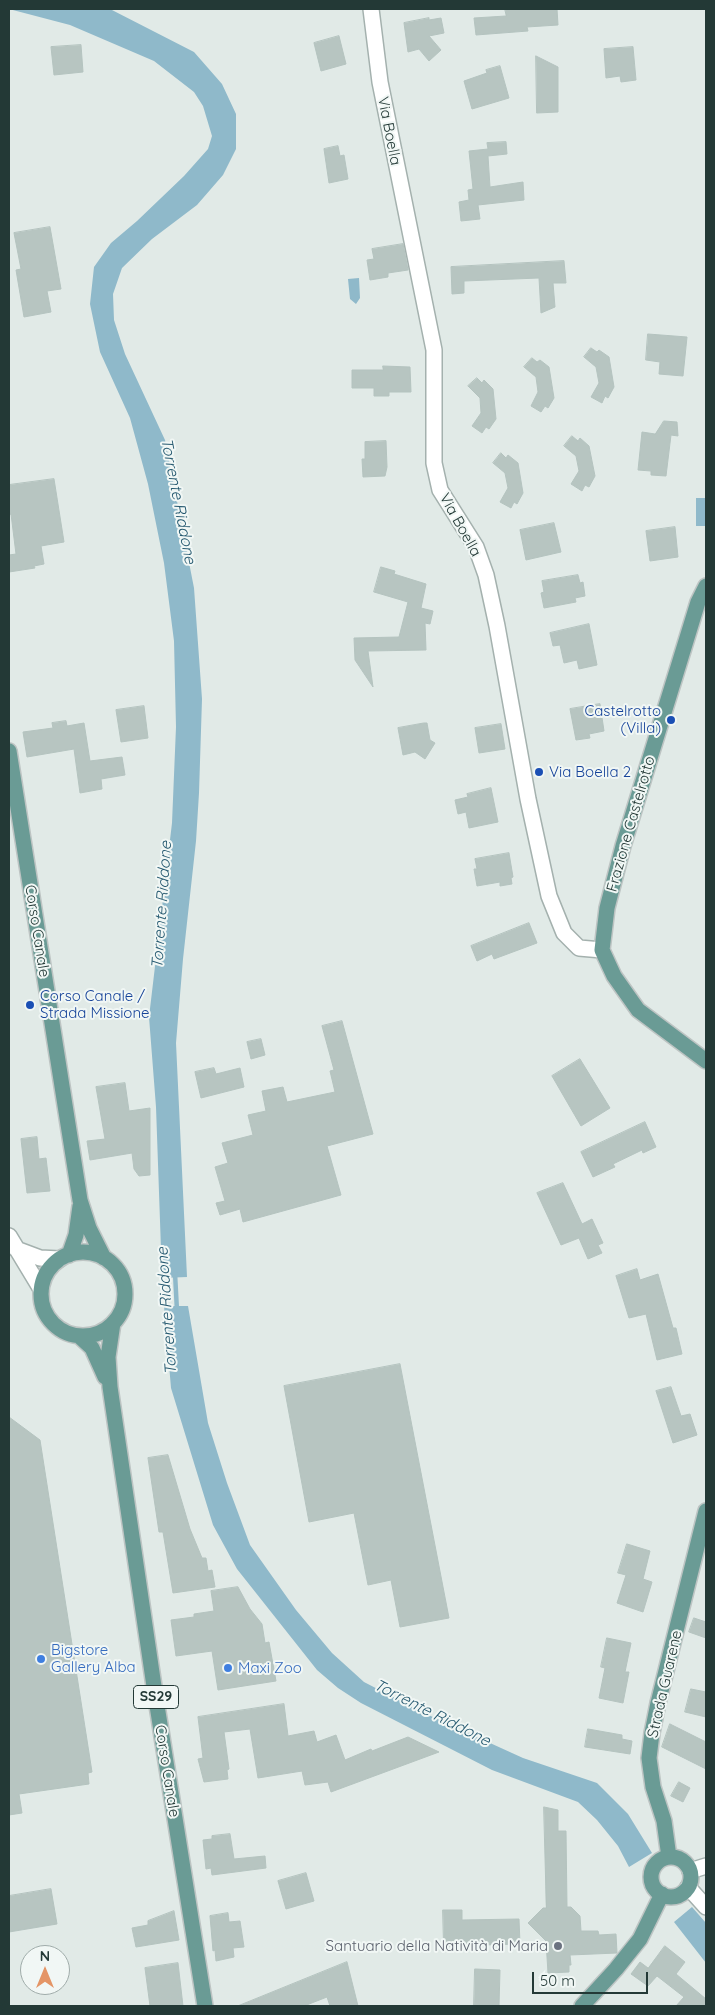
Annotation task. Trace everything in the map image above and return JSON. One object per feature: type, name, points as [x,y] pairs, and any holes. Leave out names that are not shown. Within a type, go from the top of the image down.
[{"type":"main road","name":"Frazione Castelrotto","points":[[602,950],[607,908],[623,846],[698,602],[706,586]]},
{"type":"main road","name":"Corso Canale","points":[[9,751],[80,1200],[89,1228],[104,1258],[116,1268],[122,1279],[125,1291],[124,1303],[113,1323],[108,1357],[110,1387],[155,1694],[205,2006]]},
{"type":"main road","points":[[602,950],[614,976],[638,1010],[706,1061]]},
{"type":"main road","name":"Corso Canale","points":[[80,1200],[76,1235],[64,1257],[51,1267],[44,1278],[41,1290],[43,1309],[52,1322],[64,1332],[79,1336],[92,1348],[110,1387]]},
{"type":"main road","points":[[64,1257],[81,1252],[104,1258]]},
{"type":"main road","points":[[79,1336],[97,1333],[113,1323]]},
{"type":"main road","name":"Strada Guarene","points":[[669,1857],[664,1821],[653,1787],[649,1758],[658,1703],[706,1511]]},
{"type":"main road","points":[[669,1857],[682,1860],[690,1871],[690,1882],[684,1892],[674,1896],[662,1894],[653,1886],[652,1873],[658,1862],[669,1857]]},
{"type":"main road","points":[[582,2006],[640,1939],[662,1894]]},
{"type":"street","name":"Via Boella","points":[[371,9],[380,82],[434,350],[434,463],[440,490],[476,547],[486,575],[528,799],[549,896],[564,934],[579,948],[602,950]]},
{"type":"street","points":[[12,1242],[40,1258],[64,1257]]},
{"type":"street","points":[[12,1242],[41,1290]]},
{"type":"street","points":[[690,1871],[706,1866]]},
{"type":"street","points":[[688,1887],[706,1907]]},
{"type":"water","points":[[9,9],[110,9],[194,52],[222,84],[236,114],[236,149],[223,175],[197,205],[152,239],[122,268],[113,294],[114,320],[125,354],[165,440],[194,588],[202,699],[199,793],[176,1043],[187,1277],[162,1278],[156,1107],[149,1017],[172,823],[176,727],[174,641],[164,563],[148,484],[130,418],[100,352],[90,304],[94,267],[111,243],[184,176],[208,149],[212,136],[203,106],[194,92],[154,61],[70,25]]},
{"type":"water","points":[[359,278],[360,298],[356,304],[350,299],[348,279]]},
{"type":"water","points":[[696,498],[706,498],[706,526],[696,526]]},
{"type":"water","points":[[164,1306],[188,1306],[208,1423],[227,1483],[250,1545],[296,1610],[332,1653],[364,1682],[424,1713],[523,1758],[597,1783],[628,1814],[652,1853],[629,1867],[618,1846],[597,1820],[578,1802],[492,1770],[361,1703],[338,1688],[317,1670],[237,1569],[213,1525],[171,1388]]},
{"type":"water","points":[[692,1907],[706,1923],[706,1963],[674,1922]]},
{"type":"building","points":[[505,9],[557,9],[558,25],[527,27],[528,31],[476,35],[474,18],[506,16]]},
{"type":"building","points":[[429,18],[429,20],[441,18],[444,33],[429,36],[441,50],[429,61],[419,49],[408,52],[404,23]]},
{"type":"building","points":[[339,36],[346,64],[321,71],[314,43]]},
{"type":"building","points":[[81,45],[83,72],[54,75],[51,47]]},
{"type":"building","points":[[633,47],[636,80],[621,82],[620,76],[606,78],[604,49]]},
{"type":"building","points":[[536,56],[558,67],[558,112],[537,113]]},
{"type":"building","points":[[500,66],[509,98],[472,109],[464,81],[487,73],[486,70]]},
{"type":"building","points":[[506,142],[507,154],[488,156],[490,187],[523,182],[524,200],[478,205],[480,219],[461,221],[459,202],[469,200],[468,190],[473,189],[469,151],[488,149],[487,143]]},
{"type":"building","points":[[338,146],[340,156],[344,155],[348,179],[329,183],[324,149]]},
{"type":"building","points":[[50,227],[61,289],[47,291],[51,312],[24,317],[16,270],[21,269],[14,233]]},
{"type":"building","points":[[403,244],[408,270],[388,273],[388,277],[370,280],[367,260],[374,259],[372,249]]},
{"type":"building","points":[[564,261],[566,283],[553,283],[555,307],[541,313],[539,278],[464,281],[464,293],[452,294],[451,267]]},
{"type":"building","points":[[648,334],[687,337],[683,376],[659,374],[660,362],[646,360]]},
{"type":"building","points":[[591,348],[597,352],[599,350],[609,357],[614,387],[608,398],[605,396],[602,403],[591,397],[599,383],[596,367],[584,357]]},
{"type":"building","points":[[532,358],[537,362],[540,360],[549,367],[554,398],[548,408],[545,406],[541,412],[531,406],[538,392],[536,377],[524,367]]},
{"type":"building","points":[[383,366],[410,367],[411,392],[389,392],[389,396],[374,396],[374,388],[352,388],[352,370],[383,370]]},
{"type":"building","points":[[477,378],[482,383],[484,380],[493,389],[496,419],[489,429],[486,427],[482,433],[472,426],[481,413],[480,398],[468,386]]},
{"type":"building","points":[[664,421],[677,422],[678,436],[671,435],[666,476],[651,475],[651,471],[638,470],[642,432],[655,434]]},
{"type":"building","points":[[572,436],[578,441],[580,438],[589,446],[595,476],[589,487],[585,485],[582,491],[571,484],[579,471],[576,456],[564,446]]},
{"type":"building","points":[[386,441],[387,467],[385,476],[363,477],[362,459],[365,459],[365,442]]},
{"type":"building","points":[[501,453],[506,458],[508,455],[518,463],[523,493],[517,504],[514,502],[511,508],[500,502],[508,488],[505,473],[493,463]]},
{"type":"building","points":[[54,479],[64,542],[41,546],[44,564],[34,566],[35,568],[9,572],[9,555],[16,554],[11,514],[9,515],[9,485]]},
{"type":"building","points":[[554,523],[561,552],[526,560],[520,530]]},
{"type":"building","points":[[675,527],[678,557],[650,561],[646,531]]},
{"type":"building","points":[[381,567],[395,571],[394,574],[426,584],[421,608],[433,611],[430,624],[425,623],[426,650],[368,651],[373,687],[355,660],[354,638],[399,637],[408,602],[374,592]]},
{"type":"building","points":[[578,575],[580,583],[583,582],[585,596],[575,598],[576,602],[544,608],[541,593],[544,592],[542,581]]},
{"type":"building","points":[[589,624],[597,665],[579,669],[577,660],[564,663],[560,645],[553,646],[550,633]]},
{"type":"building","points":[[600,704],[604,731],[589,734],[590,738],[576,740],[570,709]]},
{"type":"building","points":[[144,706],[148,738],[121,742],[116,710]]},
{"type":"building","points":[[66,721],[67,726],[84,723],[90,761],[122,757],[125,775],[101,779],[102,789],[80,793],[74,749],[27,757],[23,732],[53,728],[52,723]]},
{"type":"building","points":[[427,723],[430,740],[435,743],[425,759],[415,752],[403,755],[398,728]]},
{"type":"building","points":[[501,724],[505,749],[479,753],[475,728]]},
{"type":"building","points":[[491,788],[498,822],[469,828],[466,812],[458,814],[455,800],[468,797],[467,794]]},
{"type":"building","points":[[509,853],[513,877],[511,878],[512,884],[500,886],[500,882],[477,886],[474,869],[477,869],[475,859]]},
{"type":"building","points":[[529,923],[537,943],[494,959],[492,954],[477,961],[471,946]]},
{"type":"building","points":[[342,1021],[373,1134],[327,1146],[341,1195],[243,1222],[240,1209],[220,1215],[216,1203],[225,1201],[215,1167],[228,1163],[222,1143],[253,1135],[248,1115],[266,1111],[262,1091],[283,1087],[287,1102],[335,1092],[330,1071],[334,1070],[322,1026]]},
{"type":"building","points":[[261,1039],[265,1055],[251,1059],[247,1042]]},
{"type":"building","points":[[580,1059],[610,1108],[581,1126],[552,1076]]},
{"type":"building","points":[[214,1068],[216,1074],[240,1068],[244,1087],[201,1098],[195,1072]]},
{"type":"building","points":[[125,1083],[129,1111],[150,1108],[150,1175],[139,1176],[134,1169],[132,1153],[90,1160],[87,1141],[105,1139],[96,1087]]},
{"type":"building","points":[[645,1122],[656,1147],[643,1153],[642,1150],[613,1164],[615,1167],[593,1177],[581,1152]]},
{"type":"building","points":[[37,1137],[39,1159],[46,1158],[50,1191],[27,1193],[21,1139]]},
{"type":"building","points":[[563,1183],[582,1224],[592,1219],[603,1243],[598,1245],[602,1253],[588,1259],[579,1238],[561,1245],[537,1193]]},
{"type":"building","points":[[637,1269],[640,1280],[658,1274],[673,1328],[676,1328],[682,1354],[657,1360],[646,1314],[629,1318],[616,1276]]},
{"type":"building","points":[[400,1364],[449,1618],[400,1627],[391,1580],[368,1585],[354,1513],[309,1522],[284,1386]]},
{"type":"building","points":[[671,1387],[681,1416],[690,1414],[697,1435],[673,1443],[656,1391]]},
{"type":"building","name":"Bigstore Gallery Alba","points":[[9,1417],[40,1440],[92,1772],[88,1773],[89,1784],[19,1794],[22,1813],[9,1815]]},
{"type":"building","points":[[168,1455],[190,1529],[202,1558],[206,1558],[208,1571],[212,1570],[215,1587],[173,1593],[163,1532],[159,1532],[148,1458]]},
{"type":"building","points":[[627,1544],[650,1551],[643,1579],[652,1582],[643,1612],[617,1603],[626,1575],[618,1573]]},
{"type":"building","points":[[238,1587],[250,1609],[262,1624],[265,1643],[269,1642],[276,1681],[218,1690],[212,1651],[176,1656],[171,1620],[194,1617],[194,1614],[214,1611],[211,1591]]},
{"type":"building","points":[[694,1618],[706,1622],[706,1638],[689,1632]]},
{"type":"building","points":[[607,1638],[631,1643],[625,1672],[629,1672],[623,1703],[599,1698],[605,1668],[601,1667]]},
{"type":"building","points":[[691,1689],[706,1692],[706,1717],[685,1712]]},
{"type":"building","points":[[284,1704],[288,1736],[314,1731],[317,1742],[336,1735],[345,1760],[408,1737],[439,1752],[331,1792],[328,1782],[305,1785],[302,1771],[258,1778],[250,1729],[224,1732],[229,1769],[227,1770],[228,1779],[204,1782],[198,1759],[203,1758],[198,1717]]},
{"type":"building","points":[[670,1724],[706,1742],[706,1769],[662,1747]]},
{"type":"building","points":[[588,1729],[622,1735],[622,1739],[632,1741],[630,1754],[585,1747]]},
{"type":"building","points":[[679,1782],[690,1788],[683,1802],[671,1796]]},
{"type":"building","points":[[544,1807],[558,1810],[558,1831],[566,1831],[567,1907],[571,1907],[580,1916],[581,1931],[598,1931],[599,1935],[616,1934],[617,1953],[570,1955],[571,1965],[569,1965],[569,1972],[548,1973],[546,1941],[528,1923],[543,1908],[546,1908]]},
{"type":"building","points":[[230,1834],[234,1859],[265,1856],[266,1868],[212,1875],[211,1868],[206,1869],[203,1840],[212,1839],[212,1836]]},
{"type":"building","points":[[306,1873],[314,1901],[286,1909],[278,1881]]},
{"type":"building","points":[[51,1889],[57,1924],[9,1932],[9,1896]]},
{"type":"building","points":[[443,1910],[462,1910],[462,1920],[519,1919],[520,1944],[444,1946]]},
{"type":"building","points":[[174,1911],[179,1940],[136,1947],[132,1928],[148,1925],[148,1921]]},
{"type":"building","points":[[228,1913],[229,1922],[240,1921],[244,1947],[233,1948],[234,1957],[216,1961],[215,1950],[213,1951],[210,1916]]},
{"type":"building","points":[[665,1946],[685,1962],[676,1974],[706,1999],[706,2006],[676,2006],[684,1997],[657,1976],[648,1986],[631,1974],[640,1962],[648,1968]]},
{"type":"building","points":[[347,1962],[358,2006],[330,2006],[327,1997],[304,2006],[238,2006]]},
{"type":"building","points":[[178,1963],[183,2006],[150,2006],[145,1968]]},
{"type":"building","points":[[475,1969],[500,1970],[499,2006],[474,2006]]},
{"type":"waterway","name":"Torrente Riddone","points":[[175,1273],[177,1311]]},
{"type":"place","name":"Castelrotto (Villa)","points":[[671,720]]},
{"type":"place","name":"Via Boella 2","points":[[539,772]]},
{"type":"place","name":"Corso Canale / Strada Missione","points":[[30,1005]]},
{"type":"place","name":"Bigstore Gallery Alba","points":[[41,1659]]},
{"type":"place","name":"Maxi Zoo","points":[[228,1668]]},
{"type":"place","name":"Santuario della Natività di Maria","points":[[558,1946]]}]
